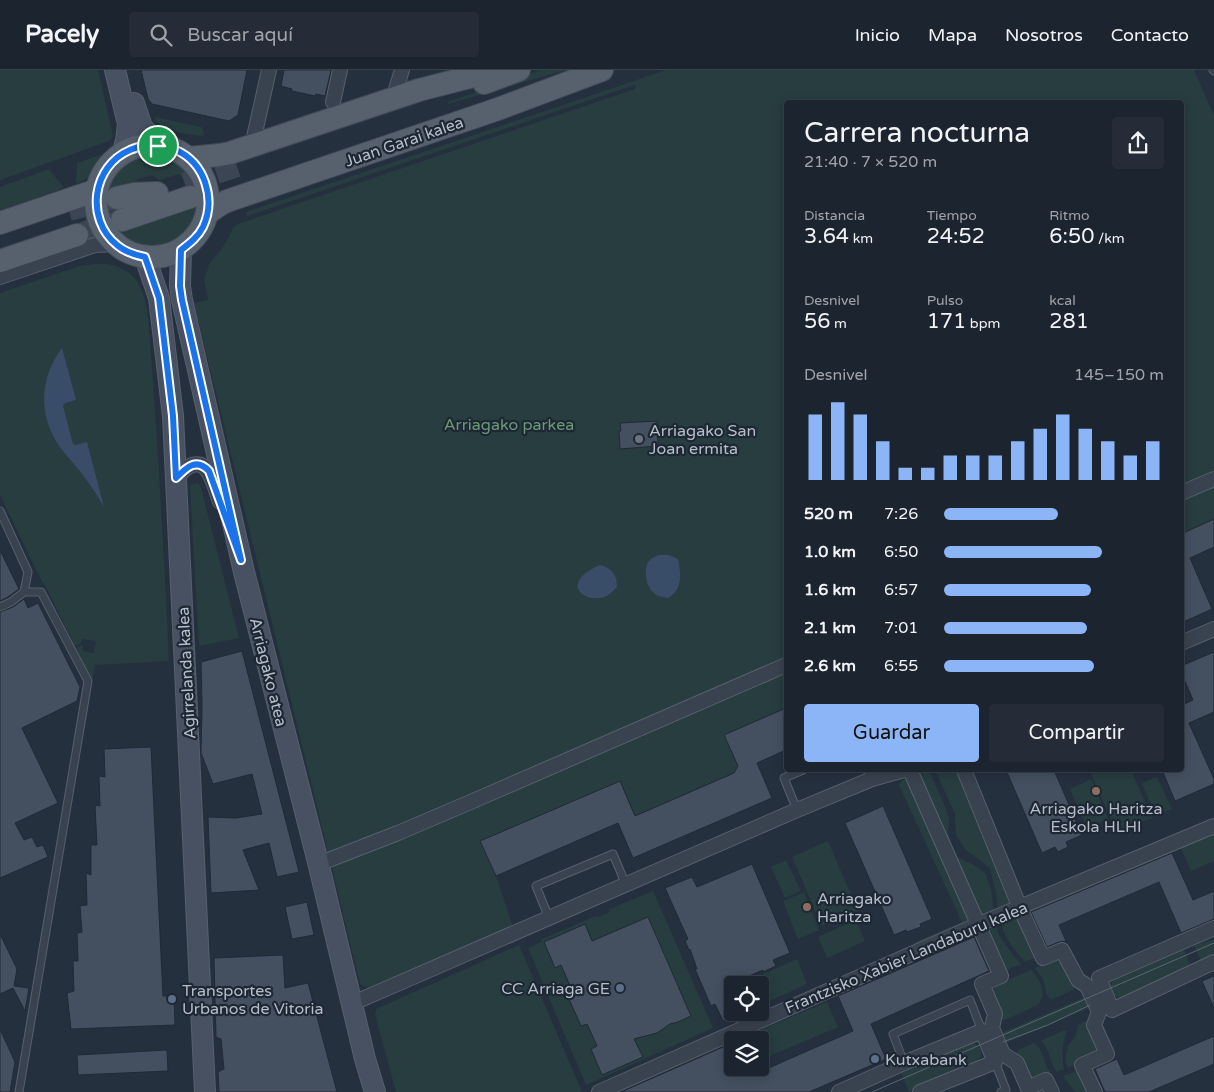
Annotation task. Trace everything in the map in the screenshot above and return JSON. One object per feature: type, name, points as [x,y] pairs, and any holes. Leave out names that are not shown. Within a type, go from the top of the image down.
[{"type":"main road","points":[[115,70],[128,124],[122,154]]},
{"type":"main road","points":[[126,70],[142,128],[158,146]]},
{"type":"main road","points":[[189,158],[219,155],[252,146],[419,90],[497,70]]},
{"type":"main road","name":"Juan Garai kalea","points":[[519,70],[239,173],[592,70]]},
{"type":"main road","name":"Juan Garai kalea","points":[[208,214],[226,201],[498,109],[602,70]]},
{"type":"main road","points":[[0,223],[111,199],[134,194],[176,191],[111,199],[96,205],[99,220],[106,233],[116,244],[125,250],[145,257],[164,256],[181,250],[198,234],[208,214],[209,198],[206,183],[199,170],[189,158],[178,151],[158,146],[140,147],[122,154],[109,166],[111,199]]},
{"type":"main road","points":[[0,233],[73,222]]},
{"type":"main road","points":[[0,246],[73,222]]},
{"type":"main road","points":[[0,261],[73,222]]},
{"type":"main road","name":"Arriagako atea","points":[[181,250],[180,286],[182,300],[241,560],[318,862],[365,1059],[375,1092]]},
{"type":"main road","name":"Agirrelanda kalea","points":[[145,257],[159,298],[173,416],[205,1092]]},
{"type":"street","points":[[252,146],[269,70]]},
{"type":"street","points":[[333,102],[340,70]]},
{"type":"street","points":[[392,99],[402,70]]},
{"type":"street","points":[[0,214],[111,199]]},
{"type":"street","points":[[0,277],[95,246],[116,244]]},
{"type":"street","points":[[176,478],[188,466],[204,466],[209,471],[241,560]]},
{"type":"street","points":[[1184,492],[1214,479]]},
{"type":"street","points":[[1184,642],[1214,629]]},
{"type":"street","points":[[326,861],[432,818],[784,666]]},
{"type":"street","points":[[352,1003],[797,810],[869,775],[890,772]]},
{"type":"street","points":[[911,772],[1001,976],[982,984],[996,1014],[992,1028],[1003,1054],[1017,1063],[1028,1088],[1046,1080],[1052,1092]]},
{"type":"street","points":[[965,772],[1020,908],[1043,958],[1062,950],[1078,980],[1087,986],[1099,1012],[1094,1024],[1106,1054],[1082,1065],[1095,1092]]},
{"type":"street","name":"Frantzisko Xabier Landaburu kalea","points":[[599,1092],[977,925],[1214,826]]},
{"type":"street","points":[[1214,928],[1099,978],[1112,1010],[1214,962]]},
{"type":"street","points":[[839,1092],[982,1031],[995,1062],[920,1092]]},
{"type":"lane","points":[[0,511],[28,572],[24,592]]},
{"type":"lane","points":[[0,607],[11,602],[24,592],[41,592],[88,682],[19,1092]]},
{"type":"lane","points":[[797,810],[784,778],[798,772]]},
{"type":"lane","points":[[549,918],[536,886],[613,854],[626,885]]},
{"type":"lane","points":[[904,1063],[893,1034],[970,1000],[982,1031]]},
{"type":"lane","points":[[995,1062],[1006,1090],[1001,1092]]},
{"type":"green space","points":[[0,70],[98,70],[113,136],[109,141],[0,180]]},
{"type":"green space","points":[[540,70],[566,70],[448,104],[448,102]]},
{"type":"green space","name":"Arriagako parkea","points":[[666,70],[1194,70],[1214,116],[1214,519],[1184,533],[1184,100],[784,100],[784,709],[725,735],[740,770],[635,816],[620,781],[481,841],[496,876],[513,927],[371,989],[360,983],[194,303],[208,300],[204,279],[210,263],[238,224],[635,89],[636,85],[247,216],[246,212]]},
{"type":"green space","points":[[154,117],[201,127],[204,135],[193,135],[171,130],[157,122]]},
{"type":"green space","points":[[150,153],[171,157],[187,168],[196,182],[200,198],[199,215],[191,230],[178,241],[160,247],[139,246],[123,237],[112,224],[107,207],[107,190],[114,173],[128,161]],"holes":[[[179,174],[190,191],[118,215],[116,207],[138,179],[152,175],[159,180]]]},
{"type":"green space","points":[[102,154],[104,156],[89,176],[76,183],[77,163]]},
{"type":"green space","points":[[49,169],[64,188],[0,210],[0,187]]},
{"type":"green space","points":[[114,265],[125,270],[135,278],[144,296],[147,310],[169,661],[95,665],[92,682],[76,648],[82,645],[83,651],[94,653],[96,641],[82,639],[81,643],[75,646],[0,495],[0,293],[80,266]]},
{"type":"green space","points":[[198,483],[201,488],[239,638],[199,646],[190,485]]},
{"type":"green space","points":[[930,772],[946,809],[949,820],[948,832],[952,845],[959,858],[985,873],[991,889],[994,914],[982,917],[976,912],[914,774]]},
{"type":"green space","points":[[936,772],[959,772],[1016,903],[998,911],[997,897],[990,868],[965,849],[956,835],[955,814]]},
{"type":"green space","points":[[1090,772],[1132,772],[1152,818],[1117,832]]},
{"type":"green space","points":[[1157,777],[1172,809],[1155,815],[1142,783]]},
{"type":"green space","points":[[906,779],[911,782],[971,923],[916,947],[915,942],[962,922],[899,785],[902,780]]},
{"type":"green space","points":[[1091,779],[1108,819],[1087,828],[1070,789]]},
{"type":"green space","points":[[1214,833],[1214,861],[1191,871],[1181,848]]},
{"type":"green space","points":[[828,841],[858,911],[822,926],[792,857]]},
{"type":"green space","points":[[786,860],[801,891],[785,898],[771,867]]},
{"type":"green space","name":"CC Arriaga GE","points":[[653,891],[713,1028],[586,1085],[528,948],[541,942],[542,939],[596,916],[598,917],[609,912],[610,909]]},
{"type":"green space","points":[[804,892],[819,930],[798,939],[783,901]]},
{"type":"green space","points":[[1019,914],[1037,957],[1025,962],[1007,938],[1001,921]]},
{"type":"green space","points":[[856,920],[865,941],[827,958],[818,937]]},
{"type":"green space","points":[[995,924],[1009,950],[1021,964],[1004,971],[985,927]]},
{"type":"green space","points":[[1214,940],[1214,955],[1202,964],[1194,945]]},
{"type":"green space","points":[[519,945],[582,1092],[396,1092],[375,1014],[376,1009]]},
{"type":"green space","points":[[1184,949],[1191,968],[1122,998],[1112,994],[1111,985],[1115,979]]},
{"type":"green space","points":[[797,959],[807,984],[769,1001],[769,976],[759,976]]},
{"type":"green space","points":[[1053,960],[1058,961],[1065,967],[1074,987],[1073,990],[1051,1000],[1047,995],[1043,979],[1035,968]]},
{"type":"green space","points":[[1031,970],[1042,986],[1043,991],[1038,1005],[1005,1020],[1001,1019],[992,993],[994,988],[999,983]]},
{"type":"green space","points":[[1087,996],[1091,1007],[1004,1044],[999,1034]]},
{"type":"green space","points":[[827,1002],[838,1027],[769,1056],[769,1031],[758,1031]]},
{"type":"green space","points":[[1086,1021],[1098,1051],[1094,1056],[1068,1068],[1066,1053],[1068,1046],[1076,1035],[1078,1025]]},
{"type":"green space","points":[[1064,1030],[1067,1031],[1062,1050],[1064,1069],[1057,1072],[1047,1049],[1041,1041]]},
{"type":"green space","points":[[971,1043],[976,1044],[981,1050],[977,1061],[909,1092],[901,1073]]},
{"type":"green space","points":[[1034,1043],[1038,1046],[1052,1074],[1042,1079],[1031,1078],[1028,1075],[1022,1067],[1017,1053],[1018,1050]]},
{"type":"green space","points":[[1079,1070],[1090,1092],[1075,1092],[1063,1076]]},
{"type":"water","points":[[62,348],[76,400],[65,403],[63,406],[73,444],[87,442],[104,507],[88,481],[55,439],[45,413],[45,386],[54,360]]},
{"type":"water","points":[[659,555],[669,555],[678,559],[679,586],[668,598],[654,593],[646,577],[647,564],[652,558]]},
{"type":"water","points":[[600,565],[608,568],[613,573],[617,587],[610,594],[603,597],[591,598],[579,591],[578,584],[584,574]]},
{"type":"building","points":[[141,70],[247,70],[238,115],[229,121],[152,104],[148,99]]},
{"type":"building","points":[[284,70],[331,70],[325,96],[292,91],[292,89],[281,86]]},
{"type":"building","name":"Arriagako San Joan ermita","points":[[657,421],[658,446],[620,449],[620,423]]},
{"type":"building","points":[[1214,519],[1214,547],[1190,558],[1212,609],[1184,622],[1184,533]]},
{"type":"building","points":[[0,550],[19,589],[0,601]]},
{"type":"building","points":[[24,599],[28,608],[38,603],[80,687],[77,701],[22,728],[58,803],[15,823],[24,840],[32,837],[37,847],[43,845],[48,857],[0,878],[0,612],[13,607]]},
{"type":"building","points":[[242,651],[299,872],[277,877],[269,843],[243,850],[259,890],[211,893],[208,817],[236,818],[262,814],[252,774],[213,784],[201,753],[201,662]]},
{"type":"building","points":[[1214,652],[1214,712],[1189,723],[1214,779],[1214,784],[1175,801],[1163,772],[1184,772],[1184,704],[1193,700],[1184,679],[1184,665]]},
{"type":"building","points":[[784,709],[784,751],[757,763],[772,798],[633,858],[618,823],[496,876],[480,841],[620,781],[635,816],[734,773],[738,766],[724,735]]},
{"type":"building","points":[[151,747],[163,996],[174,996],[175,1025],[71,1029],[67,993],[74,991],[73,961],[78,961],[77,933],[82,932],[80,906],[87,905],[86,873],[91,875],[91,845],[97,845],[95,805],[100,806],[99,776],[105,777],[104,749]]},
{"type":"building","points":[[1007,772],[1055,772],[1082,835],[1066,842],[1068,847],[1058,852],[1055,847],[1042,853]]},
{"type":"building","points":[[883,806],[932,919],[920,924],[921,927],[894,935],[845,823]]},
{"type":"building","points":[[1172,853],[1193,900],[1214,891],[1214,919],[1181,933],[1159,882],[1059,925],[1066,941],[1047,947],[1031,912]]},
{"type":"building","points":[[752,864],[790,953],[773,960],[776,966],[763,972],[763,970],[749,976],[724,976],[723,1021],[715,1004],[711,1006],[695,969],[697,969],[690,949],[685,941],[688,939],[665,888],[692,877],[697,887]]},
{"type":"building","points":[[307,902],[314,935],[292,939],[285,907]]},
{"type":"building","name":"CC Arriaga GE","points":[[648,917],[691,1016],[670,1024],[657,1033],[634,1039],[643,1057],[602,1075],[591,1049],[597,1046],[587,1024],[581,1026],[565,990],[571,988],[561,965],[555,968],[544,942],[585,924],[592,941]]},
{"type":"building","points":[[0,934],[17,969],[14,986],[29,988],[25,1011],[13,988],[0,994]]},
{"type":"building","points":[[974,937],[989,971],[871,1024],[886,1059],[809,1092],[621,1092],[724,1047],[724,1076],[769,1076],[769,1068],[853,1031],[838,996]]},
{"type":"building","points":[[283,955],[285,988],[308,983],[337,1092],[219,1092],[218,1072],[224,1069],[221,1039],[216,1037],[214,958]]},
{"type":"building","points":[[1214,976],[1214,1008],[1202,981]]},
{"type":"building","points":[[0,1029],[15,1062],[10,1092],[0,1092]]},
{"type":"building","points":[[1214,1036],[1214,1064],[1149,1092],[1105,1092],[1095,1069],[1117,1059],[1124,1075]]},
{"type":"building","points":[[167,1050],[168,1071],[78,1075],[77,1055]]},
{"type":"tunnel","points":[[185,184],[237,166]]},
{"type":"tunnel","points":[[69,210],[117,198]]},
{"type":"tunnel","points":[[77,235],[122,220]]},
{"type":"tram line","points":[[872,1092],[1214,943]]},
{"type":"tram line","points":[[1003,1042],[1048,1025],[1090,1005]]},
{"type":"place","name":"Arriagako San Joan ermita","points":[[639,439]]},
{"type":"place","name":"Arriagako Haritza Eskola HLHI","points":[[1096,791]]},
{"type":"place","name":"Arriagako Haritza","points":[[807,907]]},
{"type":"place","name":"CC Arriaga GE","points":[[620,988]]},
{"type":"place","name":"Transportes Urbanos de Vitoria","points":[[172,999]]},
{"type":"place","name":"Kutxabank","points":[[875,1059]]},
{"type":"route","points":[[149,145],[158,146],[178,151],[189,158],[199,170],[206,183],[209,198],[208,214],[202,228],[193,240],[181,250],[180,286],[241,560],[209,471],[204,466],[198,464],[188,466],[176,478],[173,416],[165,341],[155,283],[145,257],[125,250],[116,244],[106,233],[99,220],[96,205],[97,190],[100,180],[109,166],[115,159],[130,150],[149,145]]}]
